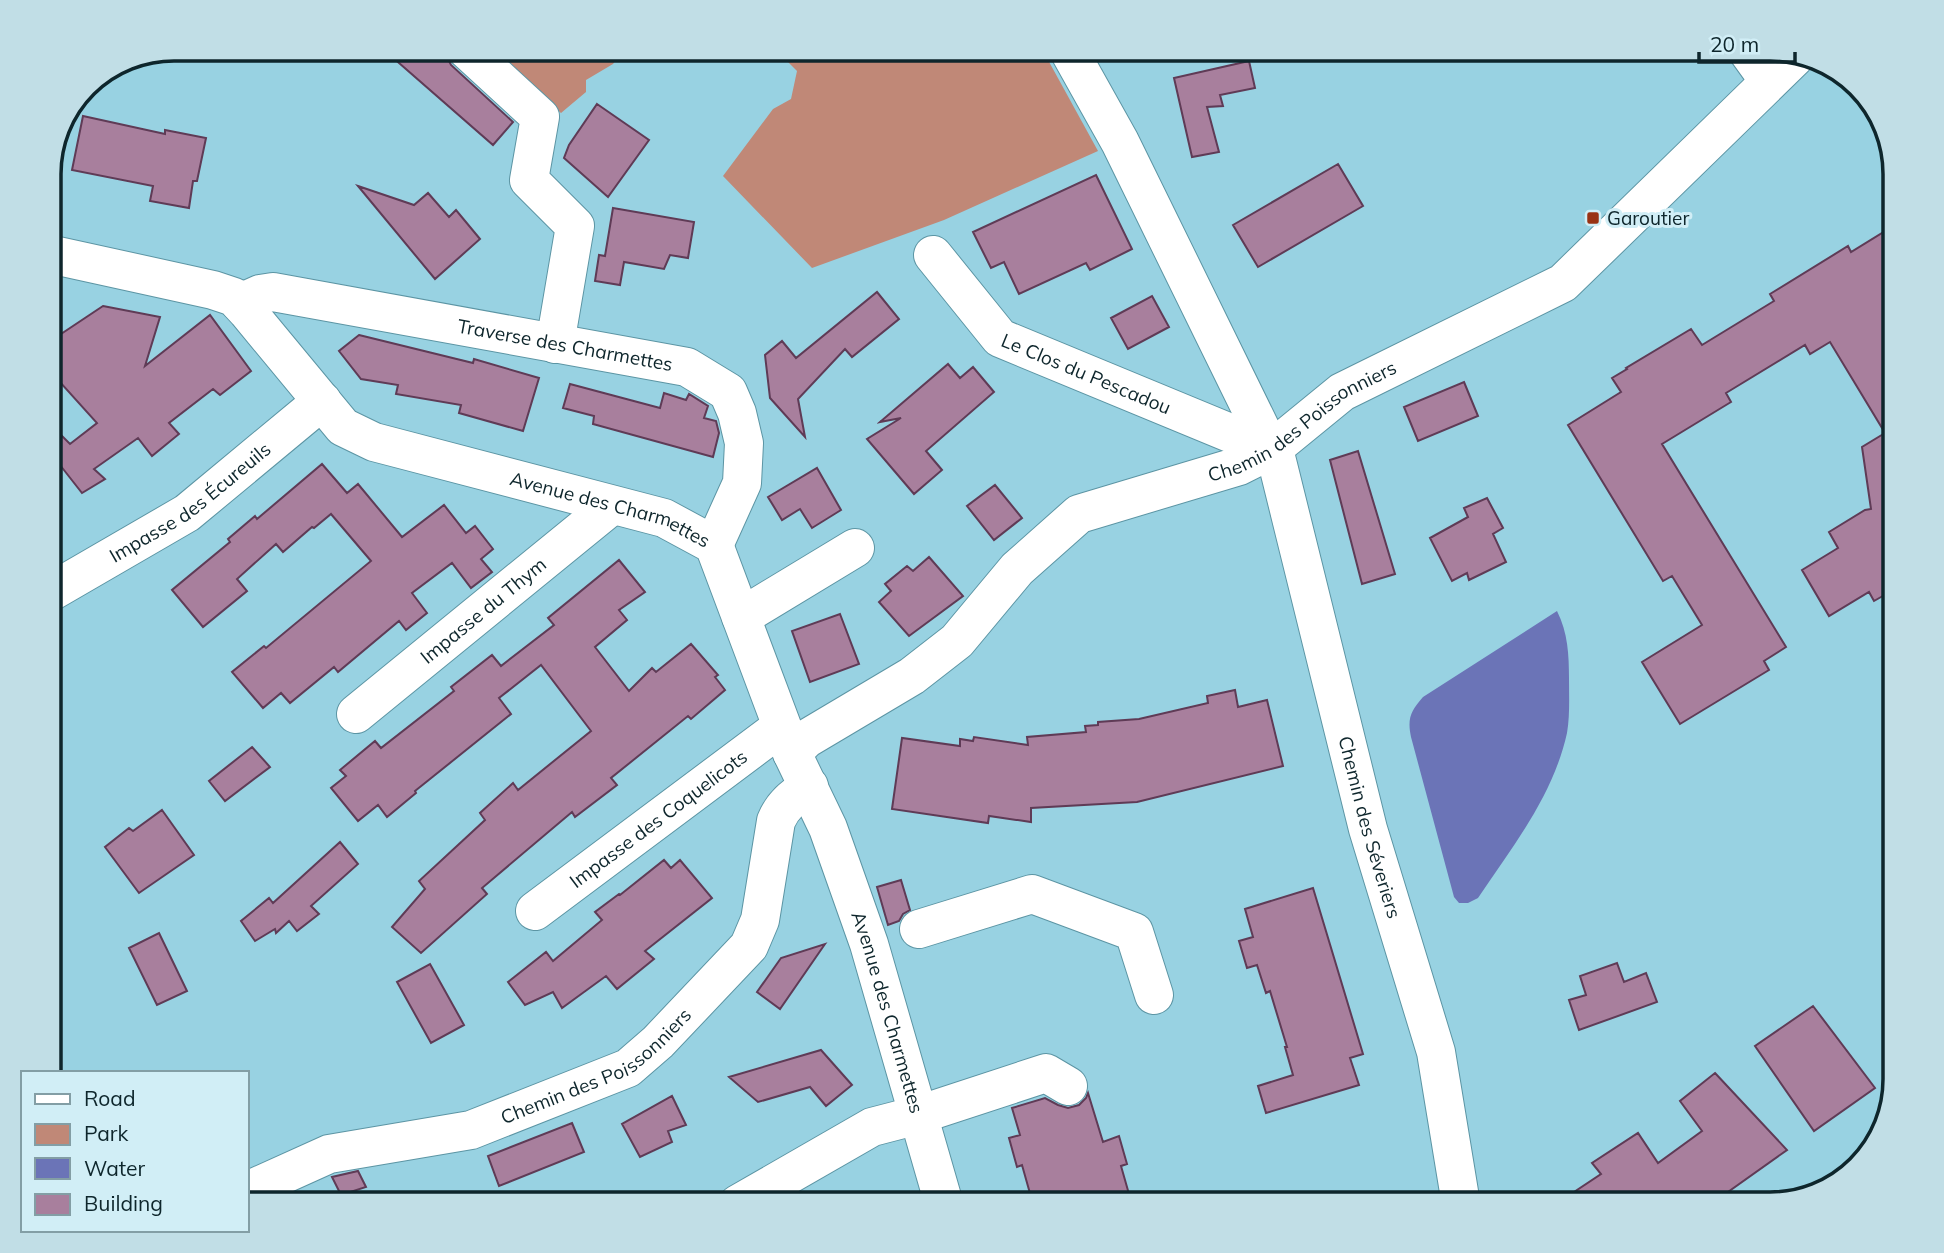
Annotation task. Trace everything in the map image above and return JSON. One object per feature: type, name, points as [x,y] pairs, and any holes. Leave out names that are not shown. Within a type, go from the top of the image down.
[{"type":"street","points":[[479,61],[540,117],[529,180],[575,226],[555,344]]},
{"type":"street","name":"Chemin des Séveriers","points":[[1075,61],[1121,142],[1276,457],[1368,830],[1436,1052],[1459,1192]]},
{"type":"street","name":"Chemin des Poissonniers","points":[[786,740],[806,739],[912,676],[957,641],[1017,569],[1079,514],[1239,466],[1271,450],[1342,392],[1563,283],[1782,69]]},
{"type":"street","name":"Le Clos du Pescadou","points":[[933,255],[1000,338],[1271,450]]},
{"type":"street","name":"Avenue des Charmettes","points":[[61,257],[234,297],[343,426],[374,442],[664,518],[713,545],[786,740],[828,828],[869,944],[940,1192]]},
{"type":"street","name":"Traverse des Charmettes","points":[[240,303],[260,294],[274,292],[687,367],[728,392],[737,413],[744,443],[742,483],[713,545]]},
{"type":"street","name":"Impasse des Écureuils","points":[[61,586],[187,513],[322,401]]},
{"type":"street","name":"Impasse du Thym","points":[[356,714],[611,506]]},
{"type":"street","points":[[741,618],[855,548]]},
{"type":"street","name":"Impasse des Coquelicots","points":[[535,911],[786,740]]},
{"type":"street","name":"Chemin des Poissonniers","points":[[248,1191],[329,1154],[471,1130],[628,1068],[658,1042],[749,946],[760,920],[776,821],[781,808],[809,786]]},
{"type":"street","points":[[919,929],[1032,894],[1134,932],[1154,995]]},
{"type":"street","points":[[759,1192],[872,1127],[918,1115],[1046,1073],[1068,1086]]},
{"type":"green space","points":[[503,61],[615,61],[586,80],[586,92],[561,113]]},
{"type":"green space","points":[[787,61],[1049,61],[1098,151],[944,220],[812,268],[723,176],[773,109],[791,99],[797,71]]},
{"type":"water","points":[[1557,611],[1566,636],[1569,670],[1568,726],[1561,756],[1530,820],[1478,898],[1468,903],[1459,903],[1454,897],[1411,737],[1411,715],[1423,697]]},
{"type":"building","points":[[397,61],[449,61],[513,122],[493,145]]},
{"type":"building","points":[[1249,61],[1255,88],[1220,95],[1223,106],[1207,107],[1219,152],[1192,157],[1174,78]]},
{"type":"building","points":[[597,104],[649,140],[608,197],[564,158],[569,145]]},
{"type":"building","points":[[83,116],[165,134],[165,130],[206,138],[197,181],[193,181],[189,208],[150,201],[153,186],[72,170]]},
{"type":"building","points":[[1338,164],[1363,206],[1258,267],[1233,225]]},
{"type":"building","points":[[1096,175],[1132,249],[1090,270],[1086,263],[1019,294],[1004,262],[991,268],[973,232]]},
{"type":"building","points":[[358,186],[414,205],[428,193],[449,217],[456,210],[480,239],[435,279]]},
{"type":"building","points":[[613,208],[694,222],[688,258],[670,255],[664,269],[624,262],[620,285],[595,281],[599,255],[605,256]]},
{"type":"building","points":[[1883,232],[1883,430],[1830,342],[1810,354],[1805,345],[1726,393],[1731,402],[1662,444],[1786,647],[1764,661],[1769,670],[1680,724],[1642,662],[1702,625],[1672,576],[1663,581],[1568,425],[1621,392],[1612,378],[1626,368],[1691,329],[1702,345],[1774,301],[1770,294],[1848,246],[1851,252]]},
{"type":"building","points":[[877,292],[899,319],[852,357],[845,349],[798,399],[805,437],[770,398],[765,355],[782,341],[796,358]]},
{"type":"building","points":[[1152,296],[1169,327],[1128,349],[1111,318]]},
{"type":"building","points":[[103,306],[160,317],[145,366],[210,315],[251,371],[220,395],[213,389],[169,423],[179,434],[152,456],[138,438],[94,469],[105,479],[82,493],[61,466],[61,435],[70,444],[97,423],[61,383],[61,334]]},
{"type":"building","points":[[359,335],[473,363],[474,359],[539,378],[523,431],[459,413],[461,405],[396,394],[398,385],[361,379],[339,351]]},
{"type":"building","points":[[948,364],[960,378],[973,367],[994,392],[926,451],[942,470],[914,494],[867,439],[901,418],[880,422]]},
{"type":"building","points":[[1464,382],[1478,416],[1418,441],[1404,407]]},
{"type":"building","points":[[570,384],[660,408],[664,393],[686,400],[689,394],[708,406],[704,418],[716,421],[719,433],[713,457],[593,424],[594,416],[563,408]]},
{"type":"building","points":[[1883,434],[1883,596],[1874,601],[1869,592],[1829,616],[1802,570],[1838,548],[1829,532],[1871,509],[1862,447]]},
{"type":"building","points":[[1358,451],[1395,574],[1362,584],[1330,460]]},
{"type":"building","points":[[322,464],[347,493],[358,484],[402,537],[444,505],[466,533],[475,526],[493,549],[481,559],[492,572],[471,588],[452,563],[412,593],[427,613],[406,630],[399,621],[338,672],[334,667],[290,703],[281,693],[263,708],[232,672],[264,646],[266,648],[371,561],[331,514],[283,552],[276,544],[237,579],[247,591],[203,627],[172,590],[230,542],[228,539],[255,516],[257,519]]},
{"type":"building","points":[[817,468],[841,510],[812,528],[800,509],[782,520],[768,497]]},
{"type":"building","points":[[995,485],[1022,518],[994,540],[967,506]]},
{"type":"building","points":[[1487,498],[1503,528],[1493,534],[1506,562],[1469,580],[1467,573],[1452,581],[1430,538],[1468,517],[1464,508]]},
{"type":"building","points":[[929,557],[963,596],[909,636],[879,602],[891,591],[885,584],[907,566],[913,571]]},
{"type":"building","points":[[619,560],[645,592],[619,610],[627,620],[595,647],[629,691],[652,668],[656,672],[691,644],[718,675],[715,677],[725,690],[691,719],[688,716],[611,778],[617,785],[575,817],[572,812],[482,888],[487,894],[421,953],[392,927],[425,889],[419,881],[485,820],[480,813],[513,783],[518,790],[591,731],[541,665],[499,698],[511,714],[415,791],[416,793],[387,817],[378,805],[358,821],[331,788],[346,776],[340,770],[375,741],[381,748],[454,691],[451,687],[492,655],[501,666],[554,625],[548,618]]},
{"type":"building","points":[[840,614],[859,664],[810,682],[792,631]]},
{"type":"building","points":[[1235,690],[1238,707],[1267,700],[1283,766],[1137,802],[1031,808],[1031,822],[989,816],[988,823],[892,809],[902,738],[960,746],[960,739],[973,741],[974,737],[1028,745],[1027,737],[1086,732],[1085,726],[1098,725],[1098,722],[1139,719],[1208,703],[1207,696]]},
{"type":"building","points":[[252,747],[270,767],[225,801],[209,781]]},
{"type":"building","points":[[162,810],[194,855],[139,893],[105,847],[129,828],[133,831]]},
{"type":"building","points":[[340,842],[358,864],[311,906],[319,914],[297,931],[289,921],[276,933],[275,929],[255,941],[241,921],[269,898],[273,903]]},
{"type":"building","points":[[664,860],[671,868],[680,860],[712,898],[645,951],[654,959],[617,989],[606,976],[562,1008],[553,992],[525,1005],[508,982],[546,952],[553,961],[602,920],[595,912]]},
{"type":"building","points":[[901,880],[910,910],[903,914],[899,921],[888,925],[877,887]]},
{"type":"building","points":[[1313,888],[1363,1054],[1350,1058],[1359,1085],[1266,1113],[1258,1086],[1293,1075],[1270,991],[1266,993],[1257,965],[1247,968],[1239,941],[1253,937],[1245,909]]},
{"type":"building","points":[[159,933],[187,991],[157,1005],[129,948]]},
{"type":"building","points":[[825,944],[780,1009],[757,992],[781,958]]},
{"type":"building","points":[[1617,963],[1624,982],[1646,973],[1657,1002],[1579,1030],[1569,1000],[1586,995],[1580,976]]},
{"type":"building","points":[[430,964],[464,1025],[431,1043],[397,982]]},
{"type":"building","points":[[1813,1006],[1875,1088],[1814,1131],[1755,1046]]},
{"type":"building","points":[[821,1050],[852,1085],[826,1106],[810,1087],[758,1102],[729,1077]]},
{"type":"building","points":[[1715,1073],[1787,1150],[1728,1192],[1574,1192],[1601,1174],[1592,1163],[1638,1133],[1658,1163],[1702,1131],[1680,1101]]},
{"type":"building","points":[[1088,1093],[1103,1142],[1119,1136],[1127,1164],[1121,1166],[1128,1192],[1030,1192],[1022,1165],[1017,1167],[1009,1138],[1020,1135],[1012,1108],[1045,1098],[1068,1108],[1079,1105]]},
{"type":"building","points":[[672,1096],[686,1125],[668,1131],[672,1142],[640,1157],[622,1124]]},
{"type":"building","points":[[572,1123],[584,1152],[499,1186],[488,1156]]},
{"type":"building","points":[[358,1171],[366,1187],[340,1192],[332,1177]]},
{"type":"place","name":"Garoutier","points":[[1593,218]]}]
